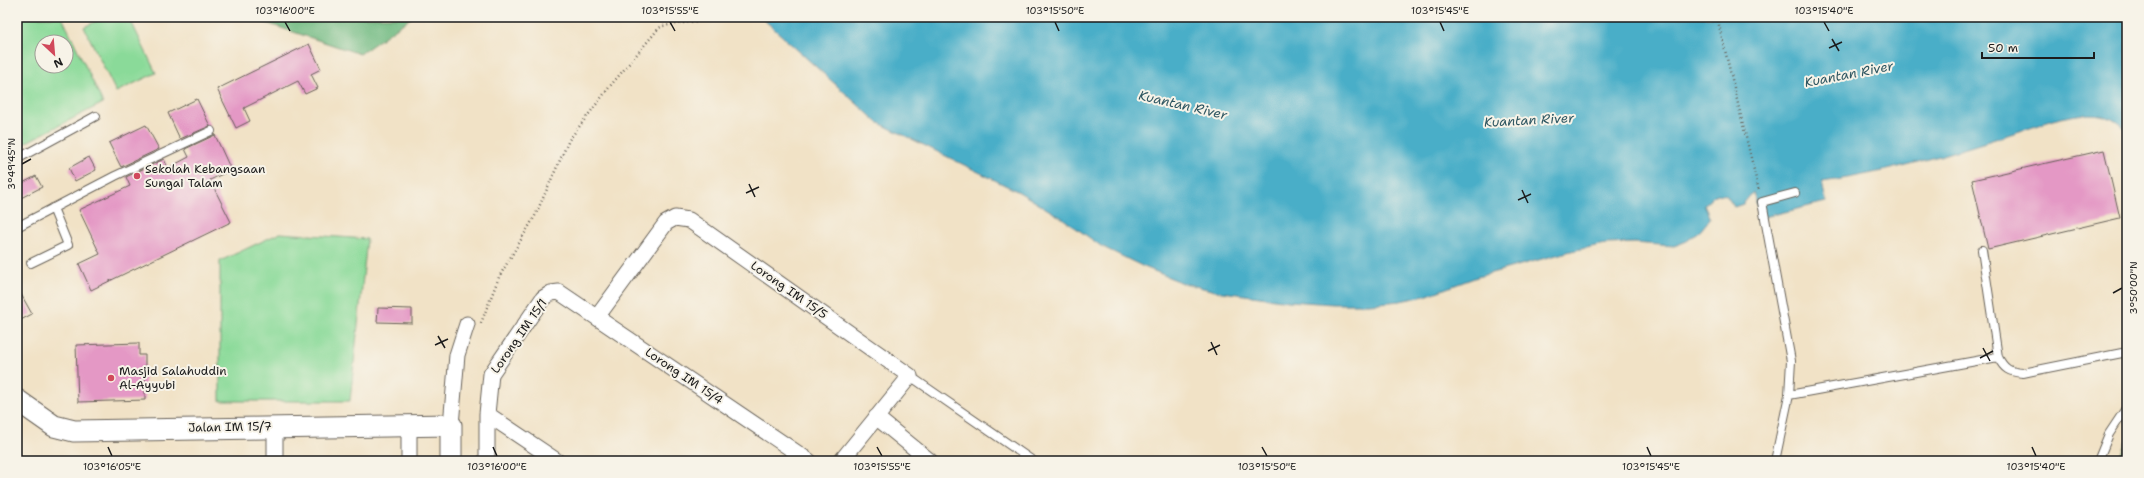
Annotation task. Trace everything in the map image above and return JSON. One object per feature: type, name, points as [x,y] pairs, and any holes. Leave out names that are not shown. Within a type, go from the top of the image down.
[{"type":"street","name":"Lorong IM 15/5","points":[[596,317],[666,224],[675,218],[689,220],[910,376]]},
{"type":"street","name":"Lorong IM 15/4","points":[[559,292],[809,461]]},
{"type":"street","name":"Lorong IM 15/1","points":[[487,461],[487,414],[491,374],[543,298],[551,293],[559,292]]},
{"type":"street","points":[[451,461],[451,425],[458,355],[468,324]]},
{"type":"street","points":[[841,461],[910,376]]},
{"type":"street","name":"Jalan IM 15/7","points":[[17,400],[54,426],[74,431],[275,426],[451,425]]},
{"type":"street","points":[[487,414],[557,461]]},
{"type":"street","points":[[876,417],[930,461]]},
{"type":"street","points":[[409,425],[409,461]]},
{"type":"street","points":[[275,426],[275,461]]},
{"type":"lane","points":[[17,160],[96,116]]},
{"type":"lane","points":[[17,227],[210,131]]},
{"type":"lane","points":[[1775,461],[1789,395],[1791,361],[1762,202],[1794,193]]},
{"type":"lane","points":[[31,263],[68,245],[53,208]]},
{"type":"lane","points":[[1982,250],[1998,357],[2003,366],[2012,372],[2023,373],[2127,352]]},
{"type":"lane","points":[[1789,395],[1998,357]]},
{"type":"lane","points":[[910,376],[1033,461]]},
{"type":"lane","points":[[2098,461],[2109,434],[2127,407]]},
{"type":"path","points":[[468,324],[478,325],[483,321],[499,277],[535,216],[569,140],[611,85],[663,26],[696,21],[703,17]]},
{"type":"path","points":[[1717,17],[1759,193]]},
{"type":"green space","points":[[17,17],[62,17],[70,34],[34,34],[34,74],[74,74],[74,42],[103,103],[17,147]]},
{"type":"green space","points":[[105,17],[129,17],[156,73],[116,92],[84,27]]},
{"type":"green space","points":[[248,17],[412,17],[360,54]]},
{"type":"green space","points":[[280,233],[367,239],[350,401],[220,401],[220,261]]},
{"type":"green space","points":[[2127,439],[2127,461],[2118,461]]},
{"type":"water","name":"Kuantan River","points":[[761,17],[2127,17],[2127,132],[2113,119],[2096,114],[2060,118],[1912,164],[1822,182],[1826,202],[1760,218],[1753,192],[1743,204],[1734,207],[1726,195],[1716,194],[1704,205],[1710,219],[1700,231],[1687,241],[1674,246],[1634,243],[1606,244],[1571,251],[1477,277],[1425,296],[1400,301],[1369,304],[1333,304],[1289,301],[1215,291],[1183,283],[1142,266],[1101,246],[1062,218],[1019,192],[877,122]]},
{"type":"building","points":[[309,44],[321,69],[311,74],[318,88],[305,94],[298,81],[244,108],[250,121],[236,128],[217,89]]},
{"type":"building","points":[[197,99],[210,126],[180,139],[168,113]]},
{"type":"building","points":[[146,125],[159,149],[121,167],[109,143]]},
{"type":"building","points":[[215,135],[231,170],[210,180],[231,222],[91,290],[79,264],[100,254],[79,210],[130,186],[126,177],[164,159],[168,168],[189,157],[185,149]]},
{"type":"building","points":[[2104,150],[2120,218],[1988,249],[1972,180]]},
{"type":"building","points":[[89,157],[96,170],[75,181],[69,168]]},
{"type":"building","points":[[36,176],[42,187],[17,200],[17,186]]},
{"type":"building","points":[[17,287],[32,314],[17,322]]},
{"type":"building","points":[[378,308],[412,309],[412,323],[377,322]]},
{"type":"building","name":"Masjid Salahuddin Al-Ayyubi","points":[[139,343],[139,355],[145,355],[145,400],[78,402],[76,345]]},
{"type":"place","name":"Sekolah Kebangsaan Sungai Talam","points":[[137,176]]},
{"type":"place","name":"Masjid Salahuddin Al-Ayyubi","points":[[111,378]]}]
